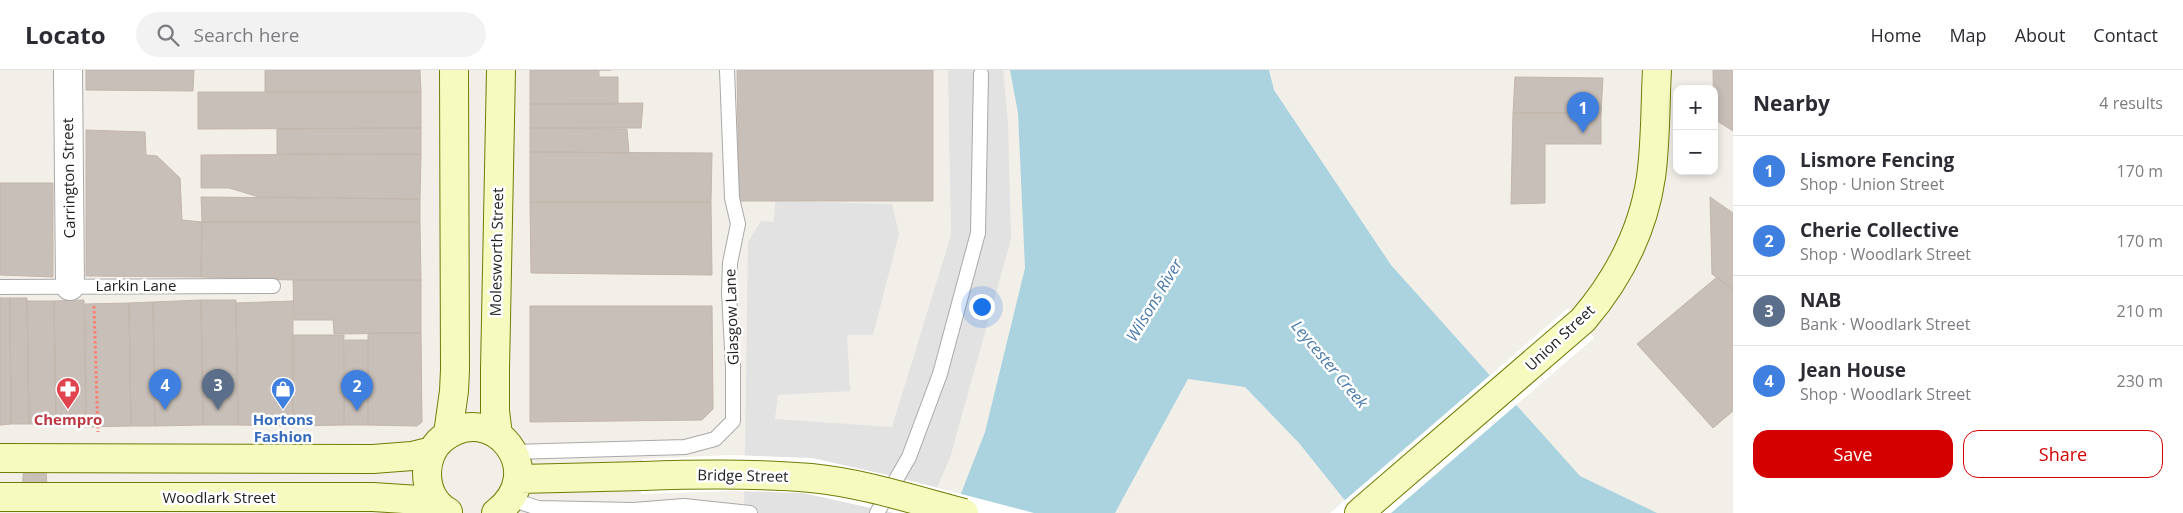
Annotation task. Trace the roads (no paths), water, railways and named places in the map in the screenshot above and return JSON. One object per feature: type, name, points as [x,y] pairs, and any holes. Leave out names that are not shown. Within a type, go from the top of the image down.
[{"type":"main road","points":[[443,509],[427,482],[427,466],[440,442],[452,409],[455,370],[454,70]]},
{"type":"main road","name":"Molesworth Street","points":[[501,70],[495,411],[506,443],[517,462],[503,503]]},
{"type":"main road","name":"Union Street","points":[[1359,513],[1583,320],[1604,296],[1623,266],[1640,226],[1651,177],[1656,70]]},
{"type":"main road","points":[[0,458],[373,459],[412,456],[440,442],[460,429],[473,427],[486,429],[506,443]]},
{"type":"main road","name":"Bridge Street","points":[[503,503],[643,476],[714,474],[812,478],[856,486],[964,513]]},
{"type":"main road","name":"Woodlark Street","points":[[0,497],[373,497],[419,500],[443,509]]},
{"type":"street","name":"Carrington Street","points":[[68,70],[82,286]]},
{"type":"lane","name":"Glasgow Lane","points":[[715,439],[733,421],[730,263],[738,224],[732,198],[727,70]]},
{"type":"lane","points":[[877,513],[909,457],[940,374],[978,233],[981,74]]},
{"type":"lane","name":"Larkin Lane","points":[[0,287],[273,286]]},
{"type":"lane","name":"Bridge Street","points":[[506,443],[685,447],[715,439]]},
{"type":"lane","points":[[503,503],[538,508],[633,510],[684,506],[750,513]]},
{"type":"water","points":[[1010,70],[1269,70],[1274,90],[1391,265],[1580,476],[1657,513],[1355,513],[1299,443],[1245,387],[1188,379],[1115,513],[951,513],[960,496],[985,432],[1025,268],[1018,113]]},
{"type":"place","name":"Lismore Fencing","points":[[1583,133]]},
{"type":"place","name":"Chempro","points":[[68,410]]},
{"type":"place","name":"Jean House","points":[[165,410]]},
{"type":"place","name":"NAB","points":[[218,410]]},
{"type":"place","name":"Hortons Fashion","points":[[283,410]]},
{"type":"place","name":"Cherie Collective","points":[[357,411]]},
{"type":"water label","name":"Wilsons River","points":[[1154,300]]},
{"type":"water label","name":"Leycester Creek","points":[[1330,364]]}]
